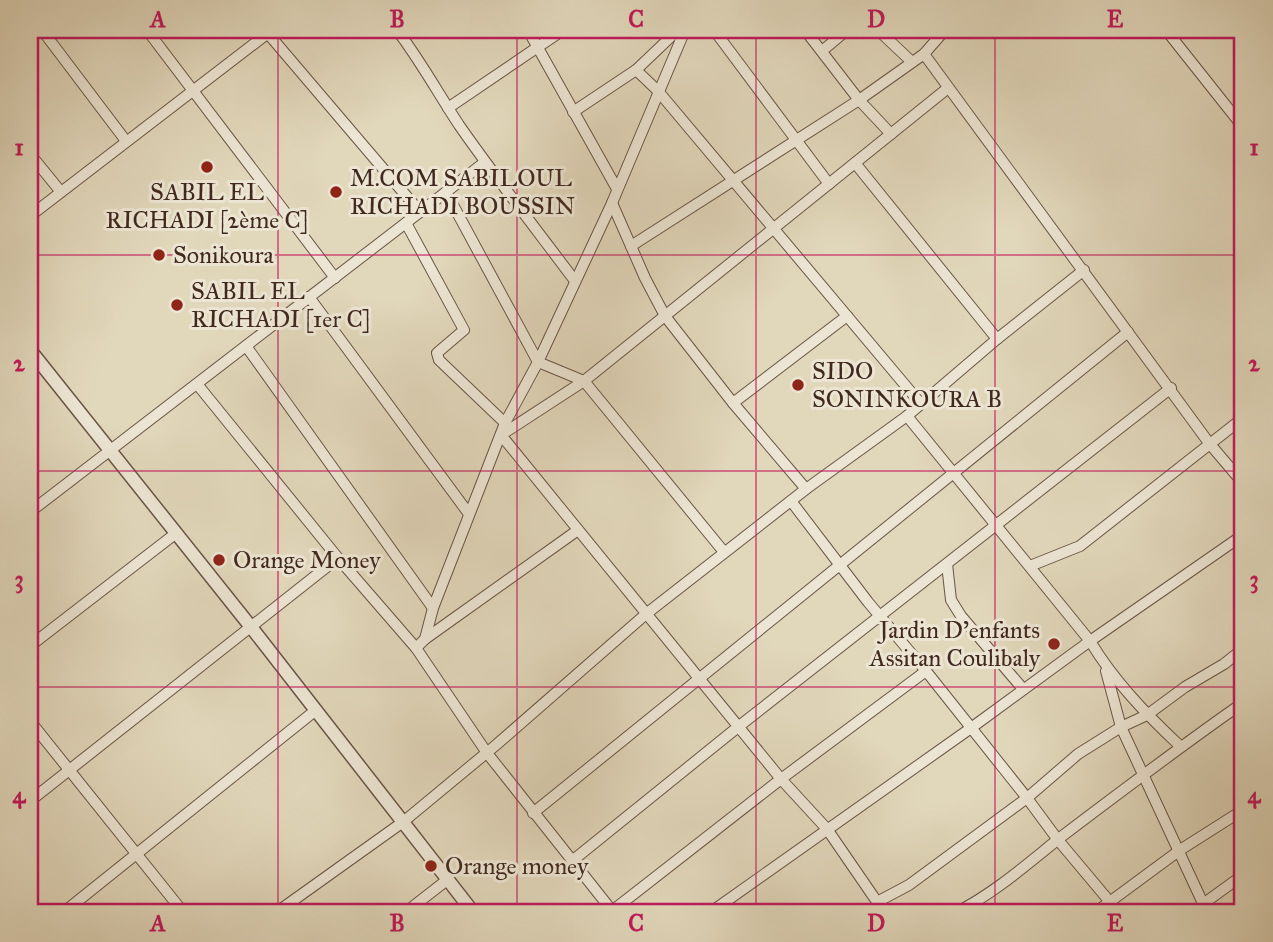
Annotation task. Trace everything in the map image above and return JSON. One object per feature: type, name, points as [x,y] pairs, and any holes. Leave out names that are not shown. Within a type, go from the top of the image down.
[{"type":"street","points":[[42,30],[126,141]]},
{"type":"street","points":[[147,30],[335,278]]},
{"type":"street","points":[[397,30],[417,56],[485,162],[575,281]]},
{"type":"street","points":[[528,30],[617,190]]},
{"type":"street","points":[[448,108],[563,30]]},
{"type":"street","points":[[573,112],[636,70],[678,30]]},
{"type":"street","points":[[425,639],[433,608],[505,423],[538,362],[612,203],[685,30]]},
{"type":"street","points":[[713,30],[829,184]]},
{"type":"street","points":[[805,30],[859,100],[891,134]]},
{"type":"street","points":[[822,51],[847,30]]},
{"type":"street","points":[[878,30],[912,62]]},
{"type":"street","points":[[631,246],[859,100],[924,54],[945,30]]},
{"type":"street","points":[[1166,30],[1243,127]]},
{"type":"street","points":[[30,216],[268,31],[420,212]]},
{"type":"street","points":[[924,54],[1209,443],[1243,483]]},
{"type":"street","points":[[636,70],[658,91],[735,181],[921,404]]},
{"type":"street","points":[[501,435],[584,381],[948,88]]},
{"type":"street","points":[[30,154],[61,192]]},
{"type":"street","points":[[30,512],[485,162]]},
{"type":"street","points":[[855,163],[998,338]]},
{"type":"street","points":[[446,192],[538,362],[584,381],[724,552]]},
{"type":"street","points":[[612,203],[665,316],[733,403],[806,489]]},
{"type":"street","points":[[406,223],[464,330],[437,353],[439,360],[505,423]]},
{"type":"street","points":[[277,912],[403,822],[646,614],[806,489],[907,415],[1084,270]]},
{"type":"street","points":[[310,297],[468,514]]},
{"type":"street","points":[[733,403],[847,316]]},
{"type":"street","points":[[533,813],[1128,332]]},
{"type":"street","points":[[246,346],[433,608]]},
{"type":"street","points":[[33,359],[251,627],[472,912]]},
{"type":"street","points":[[197,383],[338,558],[416,648],[487,752],[613,912],[781,779],[926,671]]},
{"type":"street","points":[[572,861],[738,727],[1171,388]]},
{"type":"street","points":[[907,415],[1090,641],[1105,666],[1147,715],[1180,746]]},
{"type":"street","points":[[1030,566],[1080,546],[1243,418]]},
{"type":"street","points":[[501,435],[781,779],[827,829],[884,912]]},
{"type":"street","points":[[791,501],[840,566],[1110,902]]},
{"type":"street","points":[[416,648],[578,530]]},
{"type":"street","points":[[30,646],[175,534]]},
{"type":"street","points":[[711,912],[1243,535]]},
{"type":"street","points":[[30,801],[338,558]]},
{"type":"street","points":[[947,564],[951,600],[1023,689]]},
{"type":"street","points":[[877,902],[909,885],[1027,798],[1078,754],[1121,727],[1147,715],[1243,649]]},
{"type":"street","points":[[1105,666],[1121,727],[1180,850],[1203,910],[1243,875]]},
{"type":"street","points":[[957,912],[979,901],[1015,876],[1180,746],[1237,707],[1243,709]]},
{"type":"street","points":[[65,912],[316,710]]},
{"type":"street","points":[[30,720],[183,912]]},
{"type":"street","points":[[1096,912],[1180,850],[1243,810]]},
{"type":"street","points":[[406,912],[447,880]]},
{"type":"place","name":"SABIL EL RICHADI [2ème C]","points":[[207,167]]},
{"type":"place","name":"M.COM SABILOUL RICHADI BOUSSIN","points":[[336,192]]},
{"type":"place","name":"Sonikoura","points":[[159,255]]},
{"type":"place","name":"SABIL EL RICHADI [1er C]","points":[[177,305]]},
{"type":"place","name":"SIDO SONINKOURA B","points":[[798,385]]},
{"type":"place","name":"Orange Money","points":[[219,560]]},
{"type":"place","name":"Jardin D'enfants Assitan Coulibaly","points":[[1054,644]]},
{"type":"place","name":"Orange money","points":[[431,866]]}]
